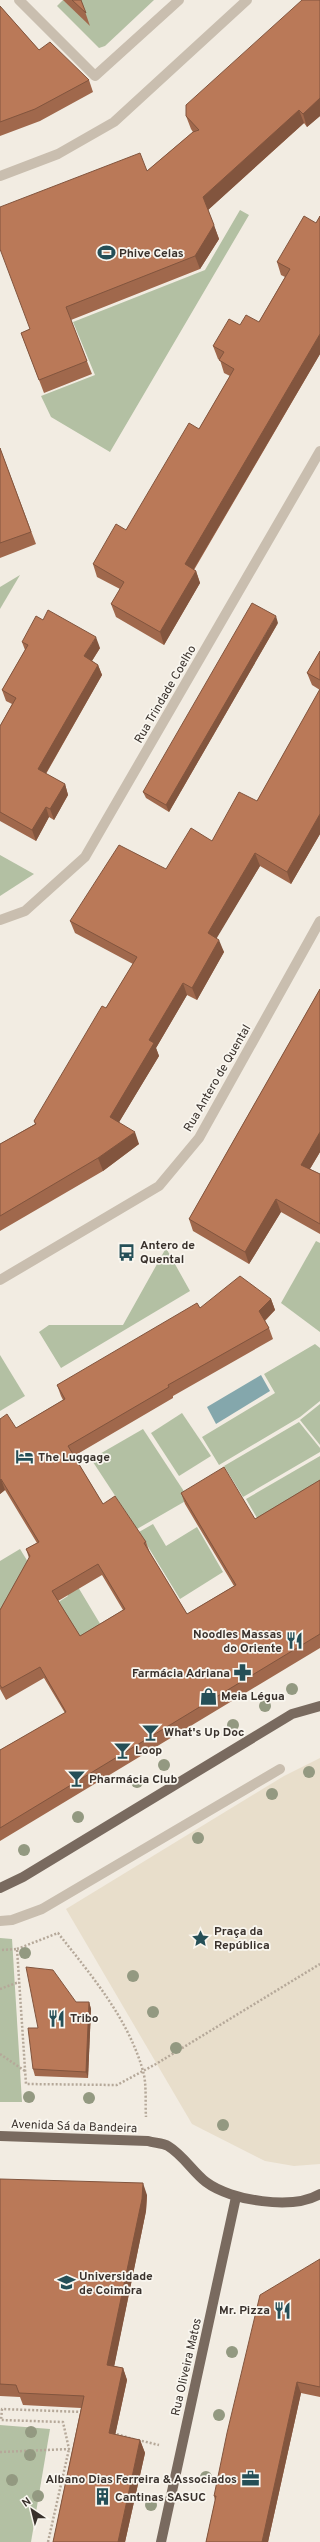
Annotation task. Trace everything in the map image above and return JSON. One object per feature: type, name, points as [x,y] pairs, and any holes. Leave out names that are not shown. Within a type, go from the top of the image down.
[{"type":"main road","points":[[0,1888],[23,1877],[292,1714],[320,1706]]},
{"type":"main road","name":"Avenida Sá da Bandeira","points":[[0,2136],[148,2141]]},
{"type":"main road","points":[[148,2141],[168,2146],[206,2183],[236,2197],[274,2202],[314,2197],[320,2194]]},
{"type":"main road","name":"Rua Oliveira Matos","points":[[161,2542],[236,2197]]},
{"type":"street","points":[[19,0],[95,76],[179,0]]},
{"type":"street","points":[[0,176],[58,154],[114,122],[247,0]]},
{"type":"street","name":"Rua Trindade Coelho","points":[[0,920],[25,911],[85,857],[320,451]]},
{"type":"street","name":"Rua Antero de Quental","points":[[0,1280],[159,1186],[198,1138],[320,921]]},
{"type":"street","points":[[0,1921],[12,1920],[42,1909],[280,1769]]},
{"type":"path","points":[[2,1950],[17,1949],[58,1933],[104,1992],[122,2022],[143,2072],[148,2141]]},
{"type":"path","points":[[17,1949],[26,2084],[117,2085],[143,2072],[320,1964]]},
{"type":"path","points":[[0,1990],[19,1982]]},
{"type":"path","points":[[0,2054],[25,2071]]},
{"type":"path","points":[[48,2542],[69,2449],[63,2422],[1,2420],[2,2408],[87,2412]]},
{"type":"path","points":[[106,2431],[141,2441]]},
{"type":"path","points":[[0,2452],[69,2449]]},
{"type":"green space","points":[[63,0],[154,0],[105,46],[99,48],[57,6]]},
{"type":"green space","points":[[240,210],[249,215],[110,452],[51,417],[41,396],[95,375],[73,322],[205,270]]},
{"type":"green space","points":[[20,575],[0,609],[0,587]]},
{"type":"green space","points":[[0,855],[34,874],[0,896]]},
{"type":"green space","points":[[316,1241],[320,1243],[320,1332],[281,1303]]},
{"type":"green space","points":[[166,1248],[190,1291],[61,1368],[39,1332],[49,1325],[123,1325]]},
{"type":"green space","points":[[315,1344],[320,1348],[320,1401],[300,1417],[219,1465],[202,1437],[275,1393],[264,1374]]},
{"type":"green space","points":[[0,1355],[25,1396],[0,1411]]},
{"type":"green space","points":[[320,1404],[320,1445],[300,1420]]},
{"type":"green space","points":[[182,1413],[211,1456],[179,1476],[151,1433]]},
{"type":"green space","points":[[299,1422],[320,1448],[320,1452],[243,1497],[224,1466]]},
{"type":"green space","points":[[143,1429],[189,1499],[137,1529],[91,1459]]},
{"type":"green space","points":[[320,1456],[320,1488],[260,1523],[246,1499]]},
{"type":"green space","points":[[153,1524],[166,1546],[197,1527],[223,1572],[180,1599],[139,1532]]},
{"type":"green space","points":[[20,1549],[44,1588],[0,1616],[0,1561]]},
{"type":"green space","points":[[72,1577],[117,1652],[96,1665],[57,1603],[68,1596],[61,1583]]},
{"type":"green space","points":[[0,1938],[12,1939],[22,2102],[0,2102]]},
{"type":"green space","points":[[0,2425],[50,2429],[31,2542],[0,2542]]},
{"type":"shaded area","name":"Praça da República","points":[[320,1758],[320,2164],[294,2166],[265,2161],[192,2124],[66,1909],[284,1776]]},
{"type":"water","points":[[261,1375],[270,1391],[216,1424],[207,1407]]},
{"type":"building","points":[[72,0],[81,0],[86,13]]},
{"type":"building","points":[[302,0],[320,0],[320,98],[303,114],[299,110],[203,197],[214,225],[195,256],[66,307],[87,361],[39,380],[21,333],[30,329],[0,249],[0,207],[140,153],[147,171],[193,132],[199,130],[186,116],[186,105]]},
{"type":"building","points":[[0,6],[39,50],[50,42],[89,80],[35,109],[0,122]]},
{"type":"building","points":[[304,216],[316,223],[320,216],[320,334],[185,564],[196,571],[160,632],[111,604],[124,582],[93,564],[116,524],[126,530],[189,423],[199,429],[234,369],[219,360],[224,352],[213,346],[229,319],[240,325],[246,315],[259,322],[290,269],[277,262]]},
{"type":"building","points":[[0,448],[31,532],[0,543]]},
{"type":"building","points":[[252,603],[276,616],[166,805],[143,792]]},
{"type":"building","points":[[48,610],[96,637],[84,656],[98,665],[38,769],[65,784],[50,809],[46,807],[32,830],[0,812],[0,726],[16,698],[2,690],[28,645],[22,642],[36,616],[43,620]]},
{"type":"building","points":[[320,651],[320,680],[307,673]]},
{"type":"building","points":[[320,689],[320,814],[287,872],[255,853],[208,933],[219,940],[192,988],[183,983],[149,1040],[154,1043],[110,1117],[135,1132],[98,1158],[0,1216],[0,1144],[36,1124],[34,1121],[102,1006],[106,1008],[137,957],[70,921],[119,845],[166,869],[191,828],[212,841],[239,792],[257,801]]},
{"type":"building","points":[[320,989],[320,1132],[301,1165],[320,1174],[320,1224],[276,1199],[245,1252],[189,1219]]},
{"type":"building","points":[[240,1276],[271,1299],[259,1311],[269,1328],[168,1385],[169,1387],[68,1446],[103,1504],[115,1496],[146,1542],[144,1543],[187,1614],[236,1585],[181,1493],[224,1467],[255,1519],[320,1480],[320,1634],[0,1828],[0,1750],[66,1712],[40,1667],[2,1688],[0,1685],[0,1610],[30,1556],[26,1549],[39,1542],[1,1479],[0,1480],[0,1419],[7,1414],[16,1428],[65,1399],[57,1385],[197,1303],[200,1308]],"holes":[[[98,1564],[125,1609],[80,1636],[52,1591]]]},
{"type":"building","points":[[26,1967],[53,1970],[76,2002],[89,2002],[86,2072],[33,2069],[28,2028],[38,2028]]},
{"type":"building","name":"Universidade de Coimbra","points":[[0,2179],[143,2183],[142,2199],[107,2365],[123,2368],[109,2433],[140,2440],[118,2542],[53,2542],[84,2396],[19,2393],[16,2385],[0,2384]]},
{"type":"building","points":[[320,2259],[320,2387],[297,2382],[262,2542],[206,2542],[227,2433],[260,2295]]},
{"type":"place","name":"Phive Celas","points":[[106,253]]},
{"type":"place","name":"Antero de Quental","points":[[127,1252]]},
{"type":"place","name":"The Luggage","points":[[25,1457]]},
{"type":"place","name":"Noodles Massas do Oriente","points":[[295,1641]]},
{"type":"place","name":"Farmácia Adriana","points":[[243,1673]]},
{"type":"place","name":"Meia Légua","points":[[208,1696]]},
{"type":"place","name":"What's Up Doc","points":[[151,1732]]},
{"type":"place","name":"Loop","points":[[122,1750]]},
{"type":"place","name":"Pharmácia Club","points":[[76,1779]]},
{"type":"place","name":"Praça da República","points":[[201,1938]]},
{"type":"place","name":"Tribo","points":[[57,2018]]},
{"type":"place","name":"Universidade de Coimbra","points":[[66,2283]]},
{"type":"place","name":"Mr. Pizza","points":[[283,2310]]},
{"type":"place","name":"Albano Dias Ferreira & Associados","points":[[250,2479]]},
{"type":"place","name":"Cantinas SASUC","points":[[102,2497]]}]
